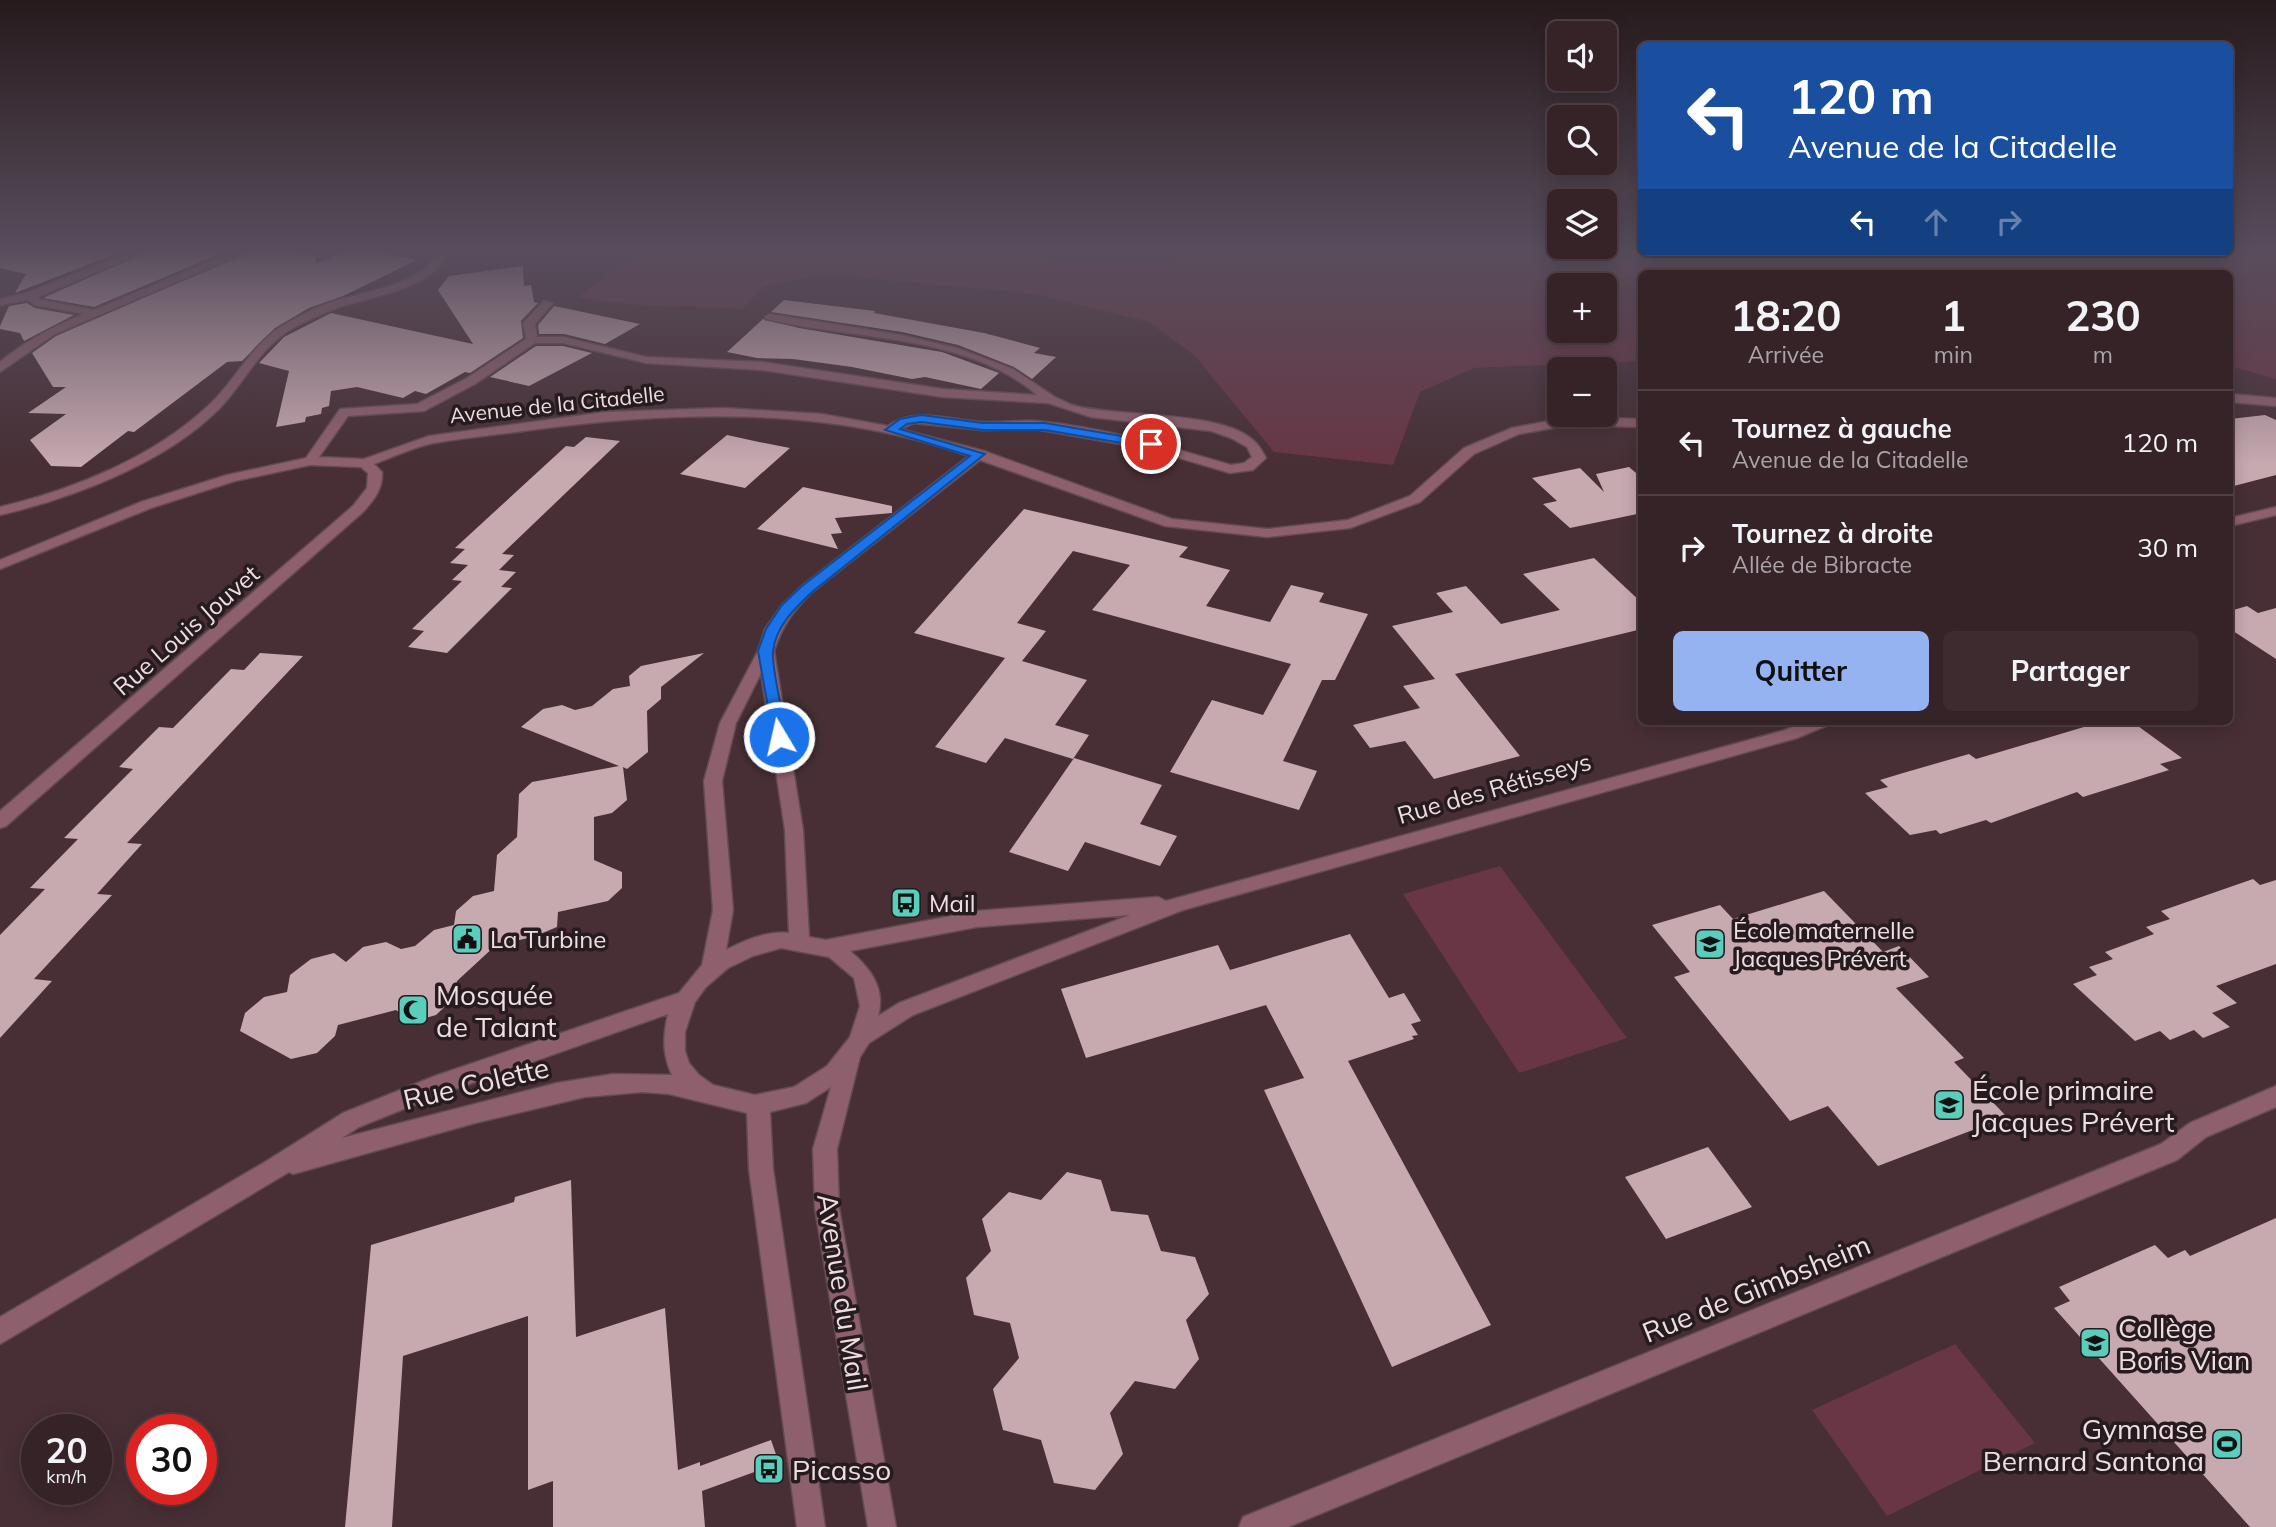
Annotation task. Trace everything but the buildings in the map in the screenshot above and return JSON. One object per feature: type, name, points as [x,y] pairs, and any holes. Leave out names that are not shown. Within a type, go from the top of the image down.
[{"type":"street","points":[[0,368],[35,341],[76,321]]},
{"type":"street","points":[[0,511],[70,491],[168,441],[215,406],[252,356],[279,332],[301,321]]},
{"type":"street","points":[[531,321],[531,341]]},
{"type":"street","points":[[790,321],[852,330],[953,350],[981,359],[1028,382],[1051,400]]},
{"type":"street","points":[[310,461],[344,412],[420,408],[471,382],[531,341],[564,340],[646,360],[762,366],[855,377],[943,393],[1051,400],[1096,414],[1165,419],[1205,427],[1248,442],[1258,452],[1259,458],[1248,467],[1230,469],[1151,444],[1035,425],[983,426],[914,419],[891,430]]},
{"type":"street","points":[[2233,398],[2276,402]]},
{"type":"street","name":"Avenue de la Citadelle","points":[[0,565],[146,505],[232,478],[310,461],[365,463],[410,445],[442,437],[606,416],[747,412],[822,418],[891,430],[979,454],[1170,523],[1267,533],[1350,524],[1415,499],[1469,451],[1516,430],[1570,421],[1638,423]]},
{"type":"street","points":[[712,968],[723,910],[713,781],[728,723],[780,619],[807,589],[979,454]]},
{"type":"street","name":"Rue Louis Jouvet","points":[[0,821],[358,509],[370,496],[377,482],[375,472],[365,463]]},
{"type":"street","points":[[2233,522],[2276,511]]},
{"type":"street","points":[[766,651],[794,830],[799,941]]},
{"type":"street","name":"Rue des Rétisseys","points":[[857,1048],[906,1009],[1179,904],[1791,734],[1812,725]]},
{"type":"street","name":"Rue des Rétisseys","points":[[830,947],[977,919],[1179,904]]},
{"type":"street","points":[[781,940],[830,947],[853,961],[867,982],[872,1008],[857,1048],[828,1079],[795,1097],[758,1105],[725,1102],[697,1089],[681,1071],[673,1048],[674,1024],[684,1000],[712,968],[757,945],[781,940]]},
{"type":"street","name":"Rue Colette","points":[[0,1331],[273,1170],[351,1120],[436,1086],[684,1000]]},
{"type":"street","name":"Avenue du Mail","points":[[857,1048],[825,1149],[827,1208],[882,1527]]},
{"type":"street","name":"Rue Colette","points":[[273,1170],[376,1138],[520,1102],[601,1086],[658,1082],[697,1089]]},
{"type":"street","name":"Rue de Gimbsheim","points":[[1253,1527],[2152,1159],[2183,1143],[2198,1130],[2276,1096]]},
{"type":"street","points":[[758,1105],[761,1169],[811,1527]]},
{"type":"shaded area","points":[[1146,321],[1547,321],[1547,343],[1617,343],[1617,321],[1638,321],[1638,361],[1617,362],[1617,357],[1547,357],[1547,365],[1474,368],[1420,392],[1393,465],[1274,452],[1195,356]]},
{"type":"shaded area","points":[[2233,321],[2276,321],[2276,379],[2233,367]]},
{"type":"shaded area","points":[[1500,866],[1627,1038],[1519,1073],[1403,894]]},
{"type":"shaded area","points":[[1955,1344],[2035,1443],[1887,1516],[1812,1410]]},
{"type":"place","name":"Mail","points":[[906,903]]},
{"type":"place","name":"La Turbine","points":[[467,939]]},
{"type":"place","name":"École maternelle Jacques Prévert","points":[[1710,944]]},
{"type":"place","name":"Mosquée de Talant","points":[[413,1010]]},
{"type":"place","name":"École primaire Jacques Prévert","points":[[1949,1105]]},
{"type":"place","name":"Collège Boris Vian","points":[[2095,1343]]},
{"type":"place","name":"Gymnase Bernard Santona","points":[[2227,1444]]},
{"type":"place","name":"Picasso","points":[[769,1469]]},
{"type":"route","points":[[779,737],[766,651],[773,629],[787,608],[807,589],[979,454],[891,430],[904,422],[921,419],[983,426],[1045,426],[1151,444]]}]
